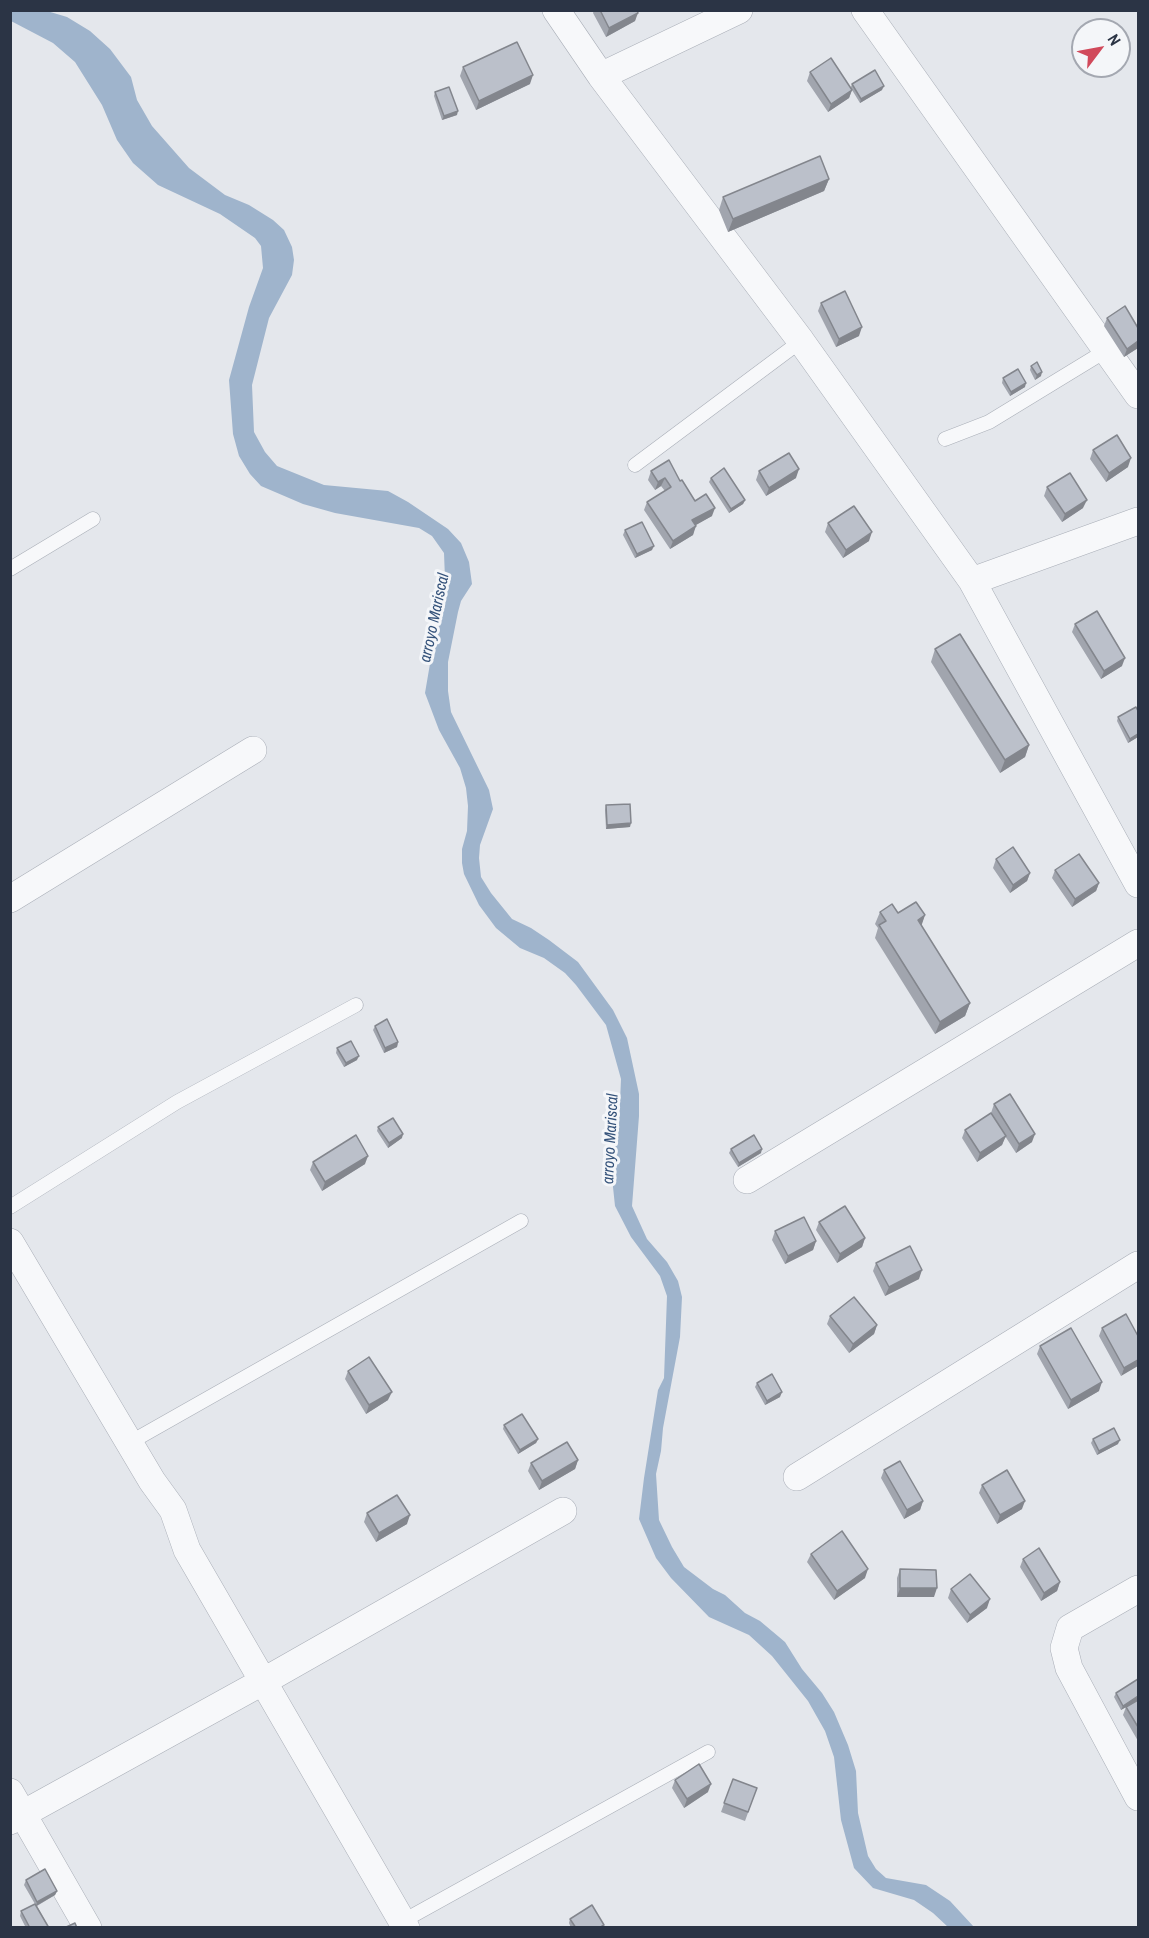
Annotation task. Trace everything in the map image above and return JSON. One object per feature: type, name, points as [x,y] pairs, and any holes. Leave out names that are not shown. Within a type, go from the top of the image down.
[{"type":"street","points":[[556,10],[601,76],[801,341],[972,581],[1138,884]]},
{"type":"street","points":[[601,76],[739,10]]},
{"type":"street","points":[[865,10],[1138,395]]},
{"type":"street","points":[[972,581],[1138,521]]},
{"type":"street","points":[[10,899],[253,750]]},
{"type":"street","points":[[747,1180],[1138,943]]},
{"type":"street","points":[[10,1242],[152,1481],[173,1510],[187,1550],[405,1924]]},
{"type":"street","points":[[797,1477],[1138,1264]]},
{"type":"street","points":[[88,1928],[15,1809],[264,1681],[563,1511]]},
{"type":"street","points":[[1138,1589],[1070,1628],[1064,1648],[1068,1668],[1138,1797]]},
{"type":"lane","points":[[635,465],[801,341]]},
{"type":"lane","points":[[945,439],[989,422],[1107,350]]},
{"type":"lane","points":[[10,568],[93,519]]},
{"type":"lane","points":[[10,1207],[177,1102],[356,1005]]},
{"type":"lane","points":[[129,1443],[521,1221]]},
{"type":"lane","points":[[405,1924],[708,1752]]},
{"type":"water","name":"arroyo Mariscal","points":[[11,10],[47,11],[67,17],[90,31],[110,49],[131,77],[137,100],[152,126],[189,168],[225,195],[249,205],[284,230],[292,247],[294,260],[292,275],[269,318],[252,385],[254,432],[265,452],[277,466],[324,485],[388,491],[448,529],[461,543],[469,562],[472,584],[461,601],[458,612],[448,662],[448,691],[451,712],[489,790],[493,809],[480,845],[481,877],[512,919],[531,928],[578,962],[613,1010],[627,1038],[639,1094],[632,1206],[647,1239],[667,1262],[678,1281],[682,1297],[680,1337],[656,1474],[659,1520],[684,1567],[713,1589],[725,1595],[745,1613],[760,1621],[785,1642],[834,1712],[856,1771],[858,1813],[868,1856],[876,1869],[886,1878],[926,1885],[950,1901],[974,1927],[948,1927],[914,1900],[873,1888],[854,1868],[841,1820],[834,1757],[825,1731],[808,1701],[772,1656],[749,1635],[709,1617],[671,1578],[656,1558],[639,1519],[658,1390],[664,1378],[667,1296],[660,1276],[631,1237],[615,1206],[613,1187],[621,1079],[606,1025],[565,973],[544,958],[520,948],[496,928],[479,905],[464,874],[462,849],[467,831],[466,788],[460,768],[439,730],[425,693],[432,652],[434,612],[445,579],[444,553],[432,536],[419,528],[335,513],[303,504],[261,486],[250,474],[239,456],[233,434],[229,380],[249,307],[263,268],[261,246],[255,238],[220,214],[158,185],[133,163],[117,140],[102,105],[75,62],[53,43],[11,21]]},
{"type":"building","points":[[600,10],[637,10],[638,13],[609,28]]},
{"type":"building","points":[[517,42],[533,75],[479,101],[463,67]]},
{"type":"building","points":[[831,58],[852,90],[831,104],[810,72]]},
{"type":"building","points":[[875,70],[884,86],[861,99],[852,84]]},
{"type":"building","points":[[449,87],[458,111],[444,116],[435,92]]},
{"type":"building","points":[[820,156],[829,179],[733,219],[723,197]]},
{"type":"building","points":[[845,291],[862,327],[839,339],[821,303]]},
{"type":"building","points":[[1125,306],[1138,328],[1138,341],[1127,349],[1107,318]]},
{"type":"building","points":[[1037,362],[1042,372],[1037,375],[1031,366]]},
{"type":"building","points":[[1018,369],[1026,383],[1011,392],[1003,378]]},
{"type":"building","points":[[1117,435],[1131,458],[1109,473],[1093,450]]},
{"type":"building","points":[[789,453],[799,469],[769,488],[759,471]]},
{"type":"building","points":[[669,460],[680,481],[682,480],[695,501],[706,494],[715,508],[692,520],[696,526],[673,541],[647,502],[671,487],[665,478],[658,482],[651,471]]},
{"type":"building","points":[[724,468],[745,500],[731,509],[711,478]]},
{"type":"building","points":[[1070,473],[1087,500],[1065,514],[1047,487]]},
{"type":"building","points":[[854,506],[872,532],[846,550],[828,523]]},
{"type":"building","points":[[642,522],[654,546],[637,554],[625,530]]},
{"type":"building","points":[[1097,611],[1125,658],[1104,671],[1075,624]]},
{"type":"building","points":[[960,634],[1029,745],[1005,760],[935,649]]},
{"type":"building","points":[[1136,707],[1138,734],[1130,739],[1118,717]]},
{"type":"building","points":[[630,804],[631,823],[607,825],[606,805]]},
{"type":"building","points":[[1013,847],[1030,873],[1013,885],[996,859]]},
{"type":"building","points":[[1079,854],[1099,883],[1075,899],[1055,870]]},
{"type":"building","points":[[916,902],[925,915],[918,920],[970,1003],[940,1022],[879,925],[886,921],[880,912],[892,904],[898,913]]},
{"type":"building","points":[[387,1019],[398,1042],[385,1048],[375,1026]]},
{"type":"building","points":[[351,1041],[359,1056],[346,1063],[337,1048]]},
{"type":"building","points":[[1010,1094],[1035,1134],[1019,1144],[994,1104]]},
{"type":"building","points":[[991,1113],[1006,1136],[980,1153],[965,1130]]},
{"type":"building","points":[[393,1118],[403,1134],[389,1143],[378,1127]]},
{"type":"building","points":[[356,1135],[368,1156],[325,1182],[313,1162]]},
{"type":"building","points":[[754,1135],[762,1149],[739,1163],[731,1149]]},
{"type":"building","points":[[845,1206],[865,1238],[840,1254],[819,1222]]},
{"type":"building","points":[[804,1217],[816,1241],[788,1256],[775,1231]]},
{"type":"building","points":[[910,1246],[922,1270],[889,1287],[876,1263]]},
{"type":"building","points":[[854,1297],[877,1325],[853,1344],[830,1316]]},
{"type":"building","points":[[1126,1314],[1138,1336],[1138,1360],[1124,1368],[1102,1328]]},
{"type":"building","points":[[1071,1328],[1102,1382],[1071,1400],[1040,1346]]},
{"type":"building","points":[[369,1357],[392,1392],[369,1405],[348,1371]]},
{"type":"building","points":[[772,1374],[782,1392],[767,1401],[757,1383]]},
{"type":"building","points":[[522,1414],[538,1439],[520,1450],[504,1425]]},
{"type":"building","points":[[1114,1428],[1120,1440],[1099,1451],[1093,1439]]},
{"type":"building","points":[[567,1442],[578,1460],[542,1481],[531,1463]]},
{"type":"building","points":[[900,1461],[923,1501],[907,1510],[884,1470]]},
{"type":"building","points":[[1007,1470],[1025,1501],[1000,1515],[982,1485]]},
{"type":"building","points":[[397,1495],[410,1515],[379,1533],[367,1513]]},
{"type":"building","points":[[842,1531],[868,1569],[837,1591],[811,1554]]},
{"type":"building","points":[[1039,1548],[1060,1582],[1044,1593],[1023,1559]]},
{"type":"building","points":[[900,1569],[936,1570],[937,1588],[900,1588]]},
{"type":"building","points":[[970,1574],[990,1599],[970,1615],[951,1589]]},
{"type":"building","points":[[1138,1679],[1138,1696],[1123,1706],[1116,1693]]},
{"type":"building","points":[[1138,1700],[1138,1727],[1126,1707]]},
{"type":"building","points":[[699,1764],[711,1784],[687,1799],[675,1780]]},
{"type":"building","points":[[733,1779],[757,1788],[748,1812],[724,1803]]},
{"type":"building","points":[[45,1869],[57,1891],[37,1902],[26,1880]]},
{"type":"building","points":[[35,1904],[49,1928],[30,1928],[21,1911]]},
{"type":"building","points":[[592,1905],[604,1925],[599,1928],[576,1928],[570,1919]]},
{"type":"building","points":[[75,1923],[77,1928],[64,1928]]}]
